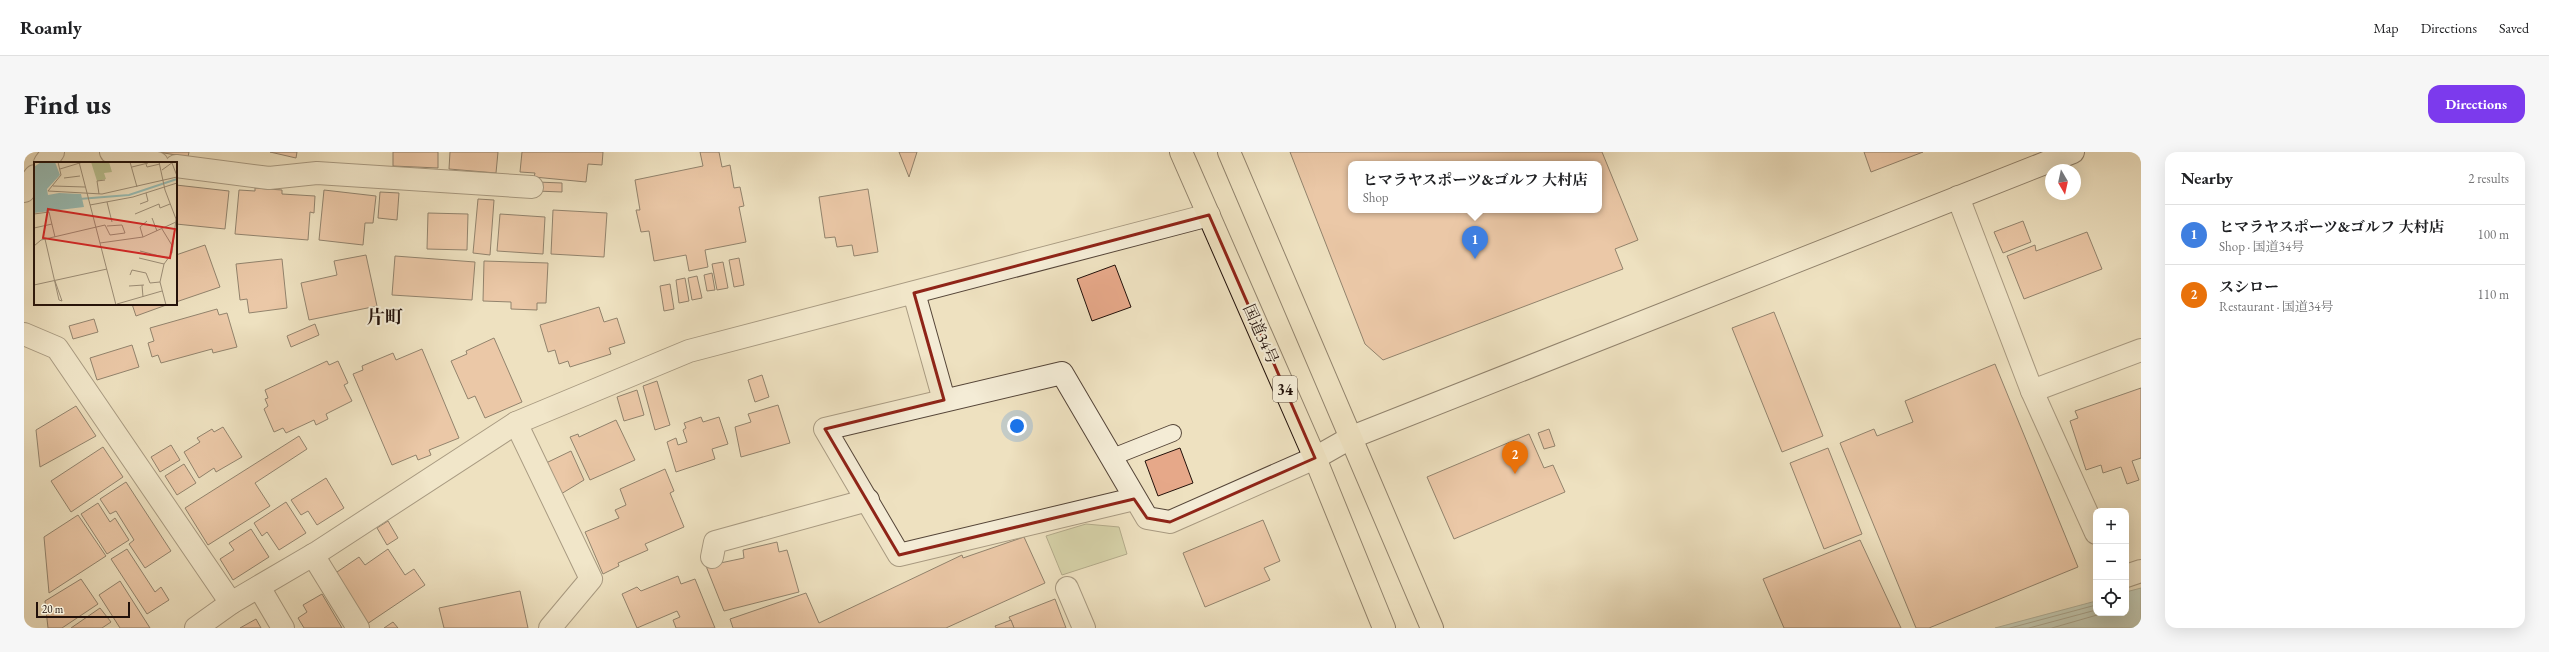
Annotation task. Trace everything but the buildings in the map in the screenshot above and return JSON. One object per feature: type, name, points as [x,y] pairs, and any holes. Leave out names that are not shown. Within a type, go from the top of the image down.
[{"type":"highway","name":"国道34号","points":[[1181,152],[1315,458],[1384,628]]},
{"type":"highway","points":[[1229,152],[1432,628]]},
{"type":"street","points":[[46,162],[53,152]]},
{"type":"street","points":[[111,152],[125,158],[151,162]]},
{"type":"street","points":[[1134,499],[899,555],[825,429],[1062,373],[1134,499],[1147,518],[1170,522],[1315,458],[1352,438],[2073,152]]},
{"type":"street","points":[[177,166],[269,178],[317,174],[532,187]]},
{"type":"street","points":[[24,191],[34,177]]},
{"type":"street","points":[[1958,197],[2032,391],[2093,526]]},
{"type":"street","points":[[196,628],[231,603],[313,555],[516,423],[689,351],[1209,216]]},
{"type":"street","points":[[914,293],[944,400]]},
{"type":"street","points":[[24,334],[57,348],[231,603]]},
{"type":"street","points":[[2032,391],[2141,350]]},
{"type":"street","points":[[516,423],[591,578],[550,628]]},
{"type":"street","points":[[712,557],[715,542],[868,500]]},
{"type":"street","points":[[313,555],[358,628]]},
{"type":"street","points":[[2129,575],[2141,572]]},
{"type":"street","points":[[259,587],[283,628]]},
{"type":"street","points":[[1067,588],[1084,628]]},
{"type":"lane","points":[[1110,458],[1173,434]]},
{"type":"highlighted area","points":[[1209,215],[1315,458],[1170,522],[1147,518],[1134,499],[899,555],[825,429],[944,400],[914,293]]},
{"type":"green space","points":[[1086,524],[1119,527],[1127,554],[1062,575],[1046,536]]},
{"type":"water","points":[[2141,588],[2141,628],[1995,628],[2093,602],[2093,616],[2129,616],[2129,591]]},
{"type":"place","name":"ヒマラヤスポーツ&ゴルフ 大村店","points":[[1475,259]]},
{"type":"place","name":"スシロー","points":[[1515,474]]},
{"type":"district","name":"片町","points":[[385,316]]}]
